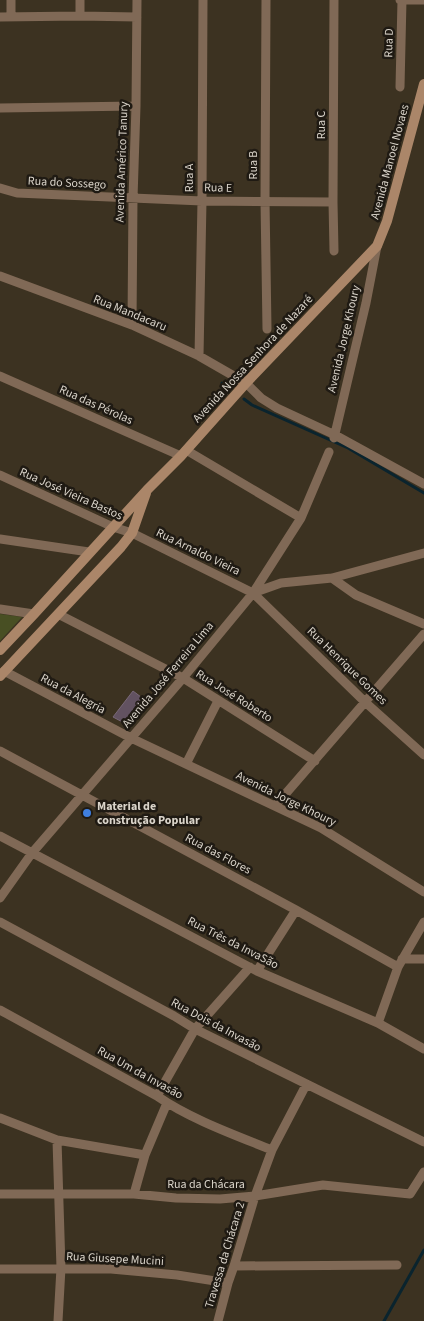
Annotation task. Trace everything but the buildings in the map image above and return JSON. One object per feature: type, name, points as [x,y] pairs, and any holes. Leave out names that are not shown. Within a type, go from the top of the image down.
[{"type":"street","points":[[11,0],[11,17]]},
{"type":"street","points":[[80,0],[80,16]]},
{"type":"street","name":"Avenida Américo Tanury","points":[[132,325],[137,0]]},
{"type":"street","name":"Rua A","points":[[199,356],[203,0]]},
{"type":"street","name":"Rua B","points":[[266,0],[265,201],[267,329]]},
{"type":"street","name":"Rua C","points":[[334,0],[334,251]]},
{"type":"street","points":[[401,0],[424,0]]},
{"type":"street","name":"Rua D","points":[[400,87],[401,0]]},
{"type":"street","points":[[0,17],[137,17]]},
{"type":"street","name":"Avenida Manoel Novaes","points":[[377,246],[387,221],[424,84]]},
{"type":"street","points":[[0,108],[136,106]]},
{"type":"street","name":"Rua do Sossego","points":[[0,188],[17,193],[133,198]]},
{"type":"street","name":"Rua E","points":[[133,198],[202,201],[333,202]]},
{"type":"street","name":"Avenida Nossa Senhora de Nazaré","points":[[0,650],[147,490],[184,453],[246,383],[377,246]]},
{"type":"street","name":"Avenida Jorge Khoury","points":[[335,436],[366,303],[377,246]]},
{"type":"street","name":"Rua Mandacaru","points":[[0,276],[132,325],[199,356],[246,383],[261,398],[277,408],[335,436],[424,484]]},
{"type":"street","name":"Rua das Pérolas","points":[[0,376],[184,453],[301,518]]},
{"type":"street","name":"Avenida José Ferreira Lima","points":[[0,898],[32,853],[183,678],[253,592],[301,518],[329,452]]},
{"type":"street","name":"Rua José Vieira Bastos","points":[[0,475],[113,527],[132,533]]},
{"type":"street","name":"Avenida Nossa Senhora de Nazaré","points":[[2,674],[121,547],[132,533],[147,490]]},
{"type":"street","name":"Rua Arnaldo Vieira","points":[[132,533],[253,592]]},
{"type":"street","points":[[0,539],[90,552]]},
{"type":"street","points":[[253,592],[282,584],[332,578],[424,552]]},
{"type":"street","points":[[332,578],[356,595],[424,624]]},
{"type":"street","name":"Rua Henrique Gomes","points":[[253,592],[365,702],[424,755]]},
{"type":"street","points":[[0,608],[34,614]]},
{"type":"street","name":"Rua José Roberto","points":[[58,614],[183,678],[315,761]]},
{"type":"street","points":[[275,806],[424,634]]},
{"type":"street","name":"Rua da Alegria","points":[[2,674],[131,738]]},
{"type":"street","points":[[186,764],[218,701]]},
{"type":"street","name":"Avenida Jorge Khoury","points":[[131,738],[321,828],[424,892]]},
{"type":"street","name":"Rua das Flores","points":[[1,754],[400,963],[424,959]]},
{"type":"street","name":"Rua Três da InvaSão","points":[[0,836],[253,969],[378,1023],[424,1050]]},
{"type":"street","points":[[158,1096],[195,1029],[253,969],[296,910]]},
{"type":"street","name":"Rua Dois da Invasão","points":[[0,922],[195,1029],[424,1142]]},
{"type":"street","points":[[378,1023],[400,963],[424,922]]},
{"type":"street","name":"Rua Um da Invasão","points":[[0,1010],[158,1096],[167,1103],[272,1150]]},
{"type":"street","name":"Travessa da Chácara 2","points":[[218,1321],[228,1283],[272,1150],[306,1085]]},
{"type":"street","points":[[134,1194],[145,1155],[167,1103]]},
{"type":"street","points":[[0,1118],[57,1140],[145,1155]]},
{"type":"street","points":[[57,1140],[61,1268],[58,1321]]},
{"type":"street","name":"Rua da Chácara","points":[[0,1194],[134,1194],[176,1198],[220,1198],[256,1196],[323,1185],[410,1194],[424,1172]]},
{"type":"street","points":[[234,1266],[397,1265]]},
{"type":"street","name":"Rua Giusepe Mucini","points":[[0,1269],[110,1269],[177,1275],[228,1283]]},
{"type":"green space","points":[[0,614],[22,617],[0,641]]},
{"type":"waterway","points":[[222,383],[231,387]]},
{"type":"waterway","points":[[244,399],[252,405],[348,448],[424,493]]},
{"type":"waterway","points":[[384,1321],[424,1250]]},
{"type":"place","name":"Material de construção Popular","points":[[87,813]]}]
